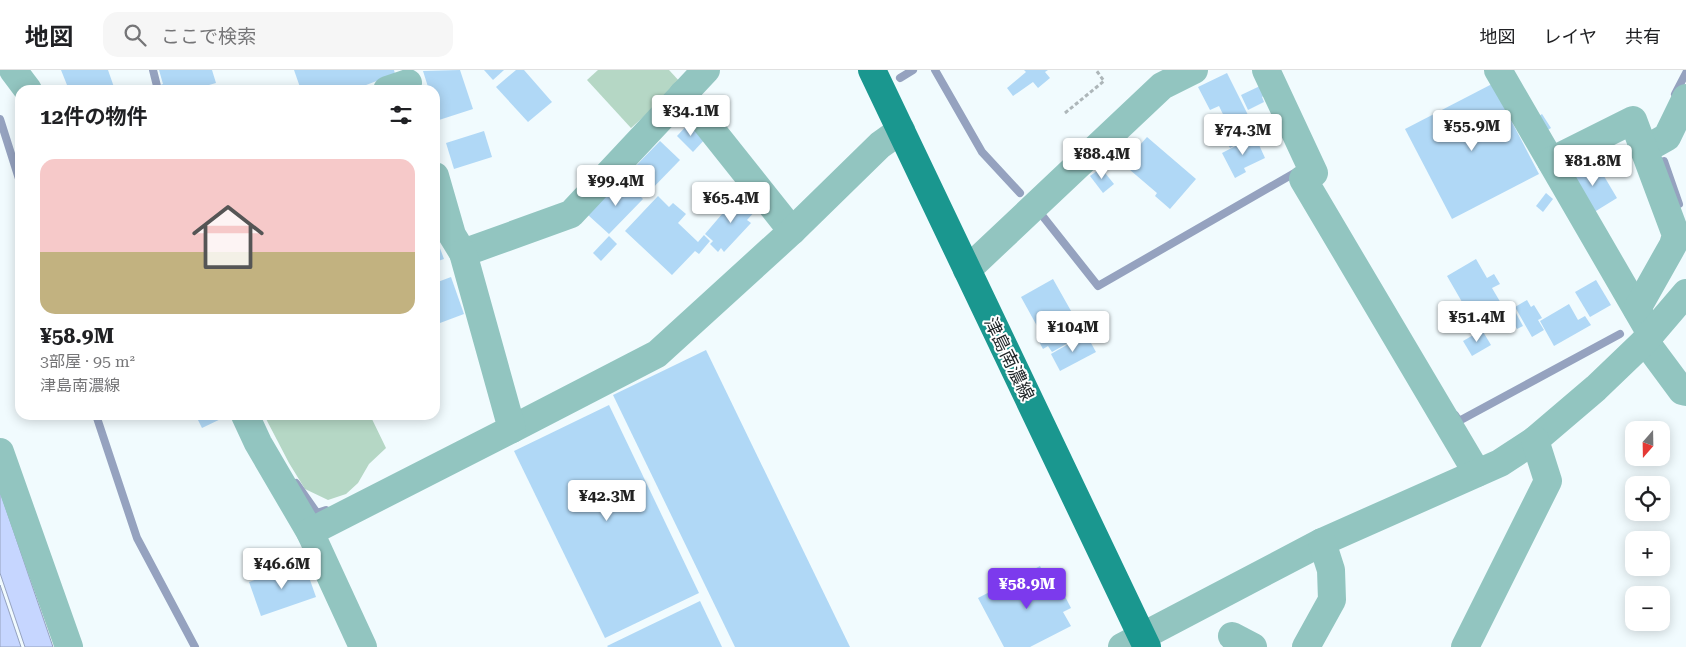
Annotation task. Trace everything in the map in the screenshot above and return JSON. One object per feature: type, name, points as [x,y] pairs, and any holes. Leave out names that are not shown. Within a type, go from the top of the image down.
[{"type":"main road","name":"津島南濃線","points":[[872,70],[967,270],[1137,644]]},
{"type":"street","points":[[13,70],[24,85]]},
{"type":"street","points":[[463,253],[571,214],[706,70]]},
{"type":"street","points":[[967,270],[1162,86],[1194,70]]},
{"type":"street","points":[[1266,70],[1314,173],[1303,178],[1476,473]]},
{"type":"street","points":[[1498,70],[1637,309],[1648,337],[1685,393]]},
{"type":"street","points":[[683,94],[792,231]]},
{"type":"street","points":[[1644,150],[1667,137],[1686,98]]},
{"type":"street","points":[[1551,161],[1633,120],[1676,234],[1673,245],[1637,309]]},
{"type":"street","points":[[310,532],[657,354],[792,231],[880,144],[901,130]]},
{"type":"street","points":[[440,193],[452,235],[463,253],[512,429]]},
{"type":"street","points":[[1137,644],[1322,542],[1500,463],[1535,440],[1596,388],[1648,337],[1686,293]]},
{"type":"street","points":[[248,420],[258,443],[310,532],[363,647]]},
{"type":"street","points":[[1465,647],[1548,481],[1535,440]]},
{"type":"street","points":[[0,452],[69,647]]},
{"type":"street","points":[[1306,647],[1332,600],[1331,570],[1322,542]]},
{"type":"path","points":[[1065,114],[1104,81],[1096,70]]},
{"type":"green space","points":[[598,70],[669,70],[681,83],[631,128],[587,80]]},
{"type":"green space","points":[[267,420],[372,420],[386,448],[369,464],[358,483],[346,494],[328,500],[305,489]]},
{"type":"water","points":[[0,491],[53,647],[25,647],[0,573]]},
{"type":"water","points":[[0,585],[21,647],[0,647]]},
{"type":"building","points":[[61,70],[108,70],[113,85],[67,85]]},
{"type":"building","points":[[159,70],[212,70],[216,83],[209,85],[160,85],[163,84]]},
{"type":"building","points":[[294,70],[394,70],[395,74],[366,85],[299,85]]},
{"type":"building","points":[[460,70],[473,109],[440,120],[440,85],[427,85],[423,71]]},
{"type":"building","points":[[484,70],[504,70],[493,80]]},
{"type":"building","points":[[516,70],[524,70],[552,102],[528,122],[496,87]]},
{"type":"building","points":[[1024,70],[1048,70],[1045,72],[1050,78],[1038,88],[1033,82],[1013,96],[1007,88],[1026,72]]},
{"type":"building","points":[[1227,73],[1257,133],[1237,143],[1219,106],[1210,110],[1198,87]]},
{"type":"building","points":[[1492,84],[1539,174],[1452,219],[1405,129]]},
{"type":"building","points":[[1260,86],[1265,95],[1262,97],[1264,102],[1248,110],[1241,95]]},
{"type":"building","points":[[1542,114],[1551,128],[1541,134],[1533,120]]},
{"type":"building","points":[[690,122],[706,138],[693,152],[677,136]]},
{"type":"building","points":[[484,131],[492,157],[454,169],[446,143]]},
{"type":"building","points":[[1232,135],[1237,144],[1230,148],[1225,139]]},
{"type":"building","points":[[1255,136],[1265,158],[1244,168],[1246,172],[1235,178],[1222,153]]},
{"type":"building","points":[[1147,137],[1196,179],[1170,209],[1155,196],[1157,193],[1123,164]]},
{"type":"building","points":[[660,141],[680,160],[644,197],[624,178]]},
{"type":"building","points":[[1595,161],[1617,198],[1591,214],[1568,176]]},
{"type":"building","points":[[1101,168],[1114,184],[1103,193],[1090,176]]},
{"type":"building","points":[[623,179],[643,199],[609,234],[588,215],[613,188],[615,190],[618,188],[616,186]]},
{"type":"building","points":[[740,193],[757,209],[747,220],[751,223],[724,252],[721,248],[718,252],[710,244],[713,241],[705,234]]},
{"type":"building","points":[[1546,193],[1553,199],[1543,212],[1536,206]]},
{"type":"building","points":[[658,196],[669,207],[673,203],[686,214],[678,223],[698,242],[704,235],[710,241],[699,254],[695,251],[672,275],[625,231]]},
{"type":"building","points":[[609,236],[617,244],[601,261],[593,253]]},
{"type":"building","points":[[440,248],[444,259],[440,260]]},
{"type":"building","points":[[1476,259],[1487,278],[1494,274],[1500,284],[1492,288],[1502,305],[1473,321],[1447,276]]},
{"type":"building","points":[[451,277],[464,314],[440,323],[440,281]]},
{"type":"building","points":[[1053,279],[1084,334],[1052,352],[1048,346],[1043,349],[1037,338],[1042,335],[1021,297]]},
{"type":"building","points":[[1596,280],[1611,305],[1590,317],[1575,292]]},
{"type":"building","points":[[1527,300],[1531,307],[1534,305],[1542,318],[1538,320],[1544,330],[1532,337],[1515,307]]},
{"type":"building","points":[[1511,304],[1523,326],[1517,329],[1505,308]]},
{"type":"building","points":[[1569,304],[1578,320],[1585,316],[1591,325],[1554,346],[1540,321]]},
{"type":"building","points":[[1504,308],[1511,320],[1505,323],[1498,311]]},
{"type":"building","points":[[1482,330],[1491,345],[1472,356],[1463,341]]},
{"type":"building","points":[[1086,334],[1096,352],[1060,371],[1051,354]]},
{"type":"building","points":[[706,350],[850,647],[735,647],[613,395]]},
{"type":"building","points":[[609,405],[699,593],[605,638],[514,451]]},
{"type":"building","points":[[198,420],[219,420],[202,428]]},
{"type":"building","points":[[304,563],[316,597],[261,616],[249,582]]},
{"type":"building","points":[[1040,566],[1047,581],[1055,577],[1071,608],[1063,612],[1071,626],[1030,647],[1004,647],[978,598]]},
{"type":"building","points":[[700,601],[722,647],[607,646]]},
{"type":"waterway","points":[[153,70],[157,85]]},
{"type":"waterway","points":[[900,78],[913,70]]},
{"type":"waterway","points":[[935,70],[982,152],[1020,193]]},
{"type":"waterway","points":[[1675,94],[1686,73]]},
{"type":"waterway","points":[[0,119],[15,166]]},
{"type":"waterway","points":[[1664,161],[1679,204]]},
{"type":"waterway","points":[[1041,214],[1098,286],[1298,171]]},
{"type":"waterway","points":[[1455,415],[1459,421],[1620,334]]},
{"type":"waterway","points":[[98,420],[137,538],[195,647]]},
{"type":"waterway","points":[[296,483],[317,513],[326,510]]}]
